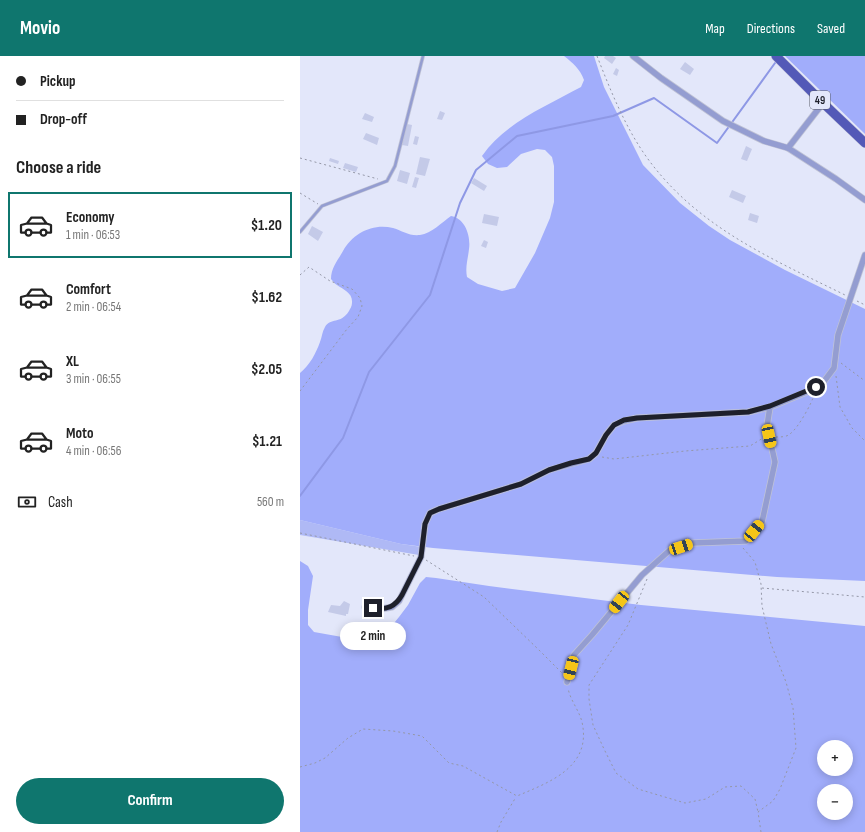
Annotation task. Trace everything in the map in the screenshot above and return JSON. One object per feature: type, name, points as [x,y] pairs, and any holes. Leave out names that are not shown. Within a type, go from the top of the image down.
[{"type":"main road","name":"49","points":[[776,56],[865,143]]},
{"type":"street","points":[[633,56],[723,121],[764,141],[788,148],[865,200]]},
{"type":"street","points":[[788,148],[823,103]]},
{"type":"street","points":[[365,607],[381,609],[392,607],[399,601],[421,557],[425,524],[430,513],[521,484],[549,470],[589,459],[596,453],[606,435],[614,425],[624,420],[748,412],[770,406],[822,384],[834,368],[838,335],[865,255]]},
{"type":"street","points":[[567,682],[574,655],[642,575],[670,550],[692,543],[746,540],[762,522],[774,462],[767,426],[770,406]]},
{"type":"lane","points":[[300,232],[322,206],[387,181],[395,166],[423,56]]},
{"type":"path","points":[[598,56],[614,98],[629,129],[642,151],[656,170],[680,196],[712,223],[733,237],[778,262],[865,305]]},
{"type":"path","points":[[300,158],[387,181]]},
{"type":"path","points":[[300,194],[322,206]]},
{"type":"path","points":[[300,275],[309,266],[330,281],[352,289],[360,298],[362,306],[358,317],[347,329],[300,391]]},
{"type":"path","points":[[835,360],[865,381]]},
{"type":"path","points":[[834,368],[840,407],[852,428],[865,441]]},
{"type":"path","points":[[593,456],[614,459],[685,451],[750,446],[769,436],[782,437],[791,434],[812,402],[816,387]]},
{"type":"path","points":[[300,533],[421,557],[484,597],[561,672],[567,682],[582,727],[584,739],[579,755],[569,769],[555,779],[517,796],[501,822],[497,832]]},
{"type":"path","points":[[734,541],[747,551],[755,562],[761,588],[762,606],[771,644],[786,682],[793,708],[796,748],[780,789],[773,801],[758,812]]},
{"type":"path","points":[[651,567],[644,588],[628,625],[601,669],[589,685],[589,699],[593,725],[616,773],[638,789],[685,803],[706,799],[725,787],[741,786],[755,799],[761,832]]},
{"type":"path","points":[[761,588],[865,597]]},
{"type":"path","points":[[300,767],[315,763],[325,758],[348,738],[363,729],[393,731],[422,736],[449,763],[463,766],[517,796]]},
{"type":"shaded area","points":[[564,56],[594,56],[604,87],[643,165],[680,203],[709,226],[730,240],[785,270],[865,309],[865,581],[777,577],[433,548],[401,544],[300,520],[300,373],[310,363],[315,355],[323,331],[327,324],[339,320],[346,315],[352,304],[350,294],[331,279],[333,268],[352,239],[364,231],[371,228],[386,227],[409,234],[420,235],[432,230],[451,216],[460,220],[468,233],[469,244],[466,266],[467,277],[478,284],[502,291],[515,288],[535,253],[550,218],[554,202],[554,166],[552,157],[545,150],[537,149],[521,154],[507,167],[497,168],[488,164],[482,156],[491,144],[514,125],[540,108],[581,87],[584,80],[578,69]]},
{"type":"shaded area","points":[[785,56],[865,56],[865,134]]},
{"type":"shaded area","points":[[300,520],[401,544],[422,547],[419,555],[300,535]]},
{"type":"shaded area","points":[[300,561],[308,566],[313,576],[308,610],[308,625],[314,632],[342,637],[362,637],[380,633],[390,628],[408,605],[420,583],[426,577],[641,605],[865,626],[865,832],[300,832]]},
{"type":"building","points":[[605,56],[613,56],[616,58],[612,64],[604,58]]},
{"type":"building","points":[[685,62],[694,69],[690,75],[680,69]]},
{"type":"building","points":[[616,68],[619,70],[617,76],[613,74]]},
{"type":"building","points":[[440,111],[445,113],[442,120],[437,119]]},
{"type":"building","points":[[365,113],[374,117],[372,122],[362,119]]},
{"type":"building","points":[[407,124],[412,125],[408,146],[402,145]]},
{"type":"building","points":[[366,133],[379,138],[377,145],[363,139]]},
{"type":"building","points":[[415,136],[419,137],[417,145],[413,144]]},
{"type":"building","points":[[746,146],[752,149],[747,161],[741,159]]},
{"type":"building","points":[[420,157],[430,159],[425,176],[416,174]]},
{"type":"building","points":[[330,158],[339,161],[338,164],[329,161]]},
{"type":"building","points":[[345,163],[358,167],[356,172],[343,168]]},
{"type":"building","points":[[400,170],[410,173],[407,184],[397,181]]},
{"type":"building","points":[[415,177],[419,178],[416,188],[412,187]]},
{"type":"building","points":[[474,178],[487,186],[484,191],[471,183]]},
{"type":"building","points":[[732,190],[746,196],[743,203],[729,197]]},
{"type":"building","points":[[750,213],[759,216],[757,223],[748,220]]},
{"type":"building","points":[[484,214],[499,217],[497,226],[482,223]]},
{"type":"building","points":[[312,226],[323,232],[318,241],[308,234]]},
{"type":"building","points":[[484,240],[488,242],[486,248],[481,246]]},
{"type":"building","points":[[344,601],[350,604],[348,614],[346,614],[346,616],[328,612],[331,605],[340,606]]},
{"type":"waterway","points":[[300,496],[343,438],[369,372],[430,295],[460,203],[476,170],[517,136],[613,116],[654,98],[717,143],[775,63]]},
{"type":"route","points":[[373,608],[381,609],[392,607],[399,601],[421,557],[425,524],[430,513],[521,484],[549,470],[589,459],[596,453],[606,435],[614,425],[624,420],[748,412],[770,406],[816,387]]}]
